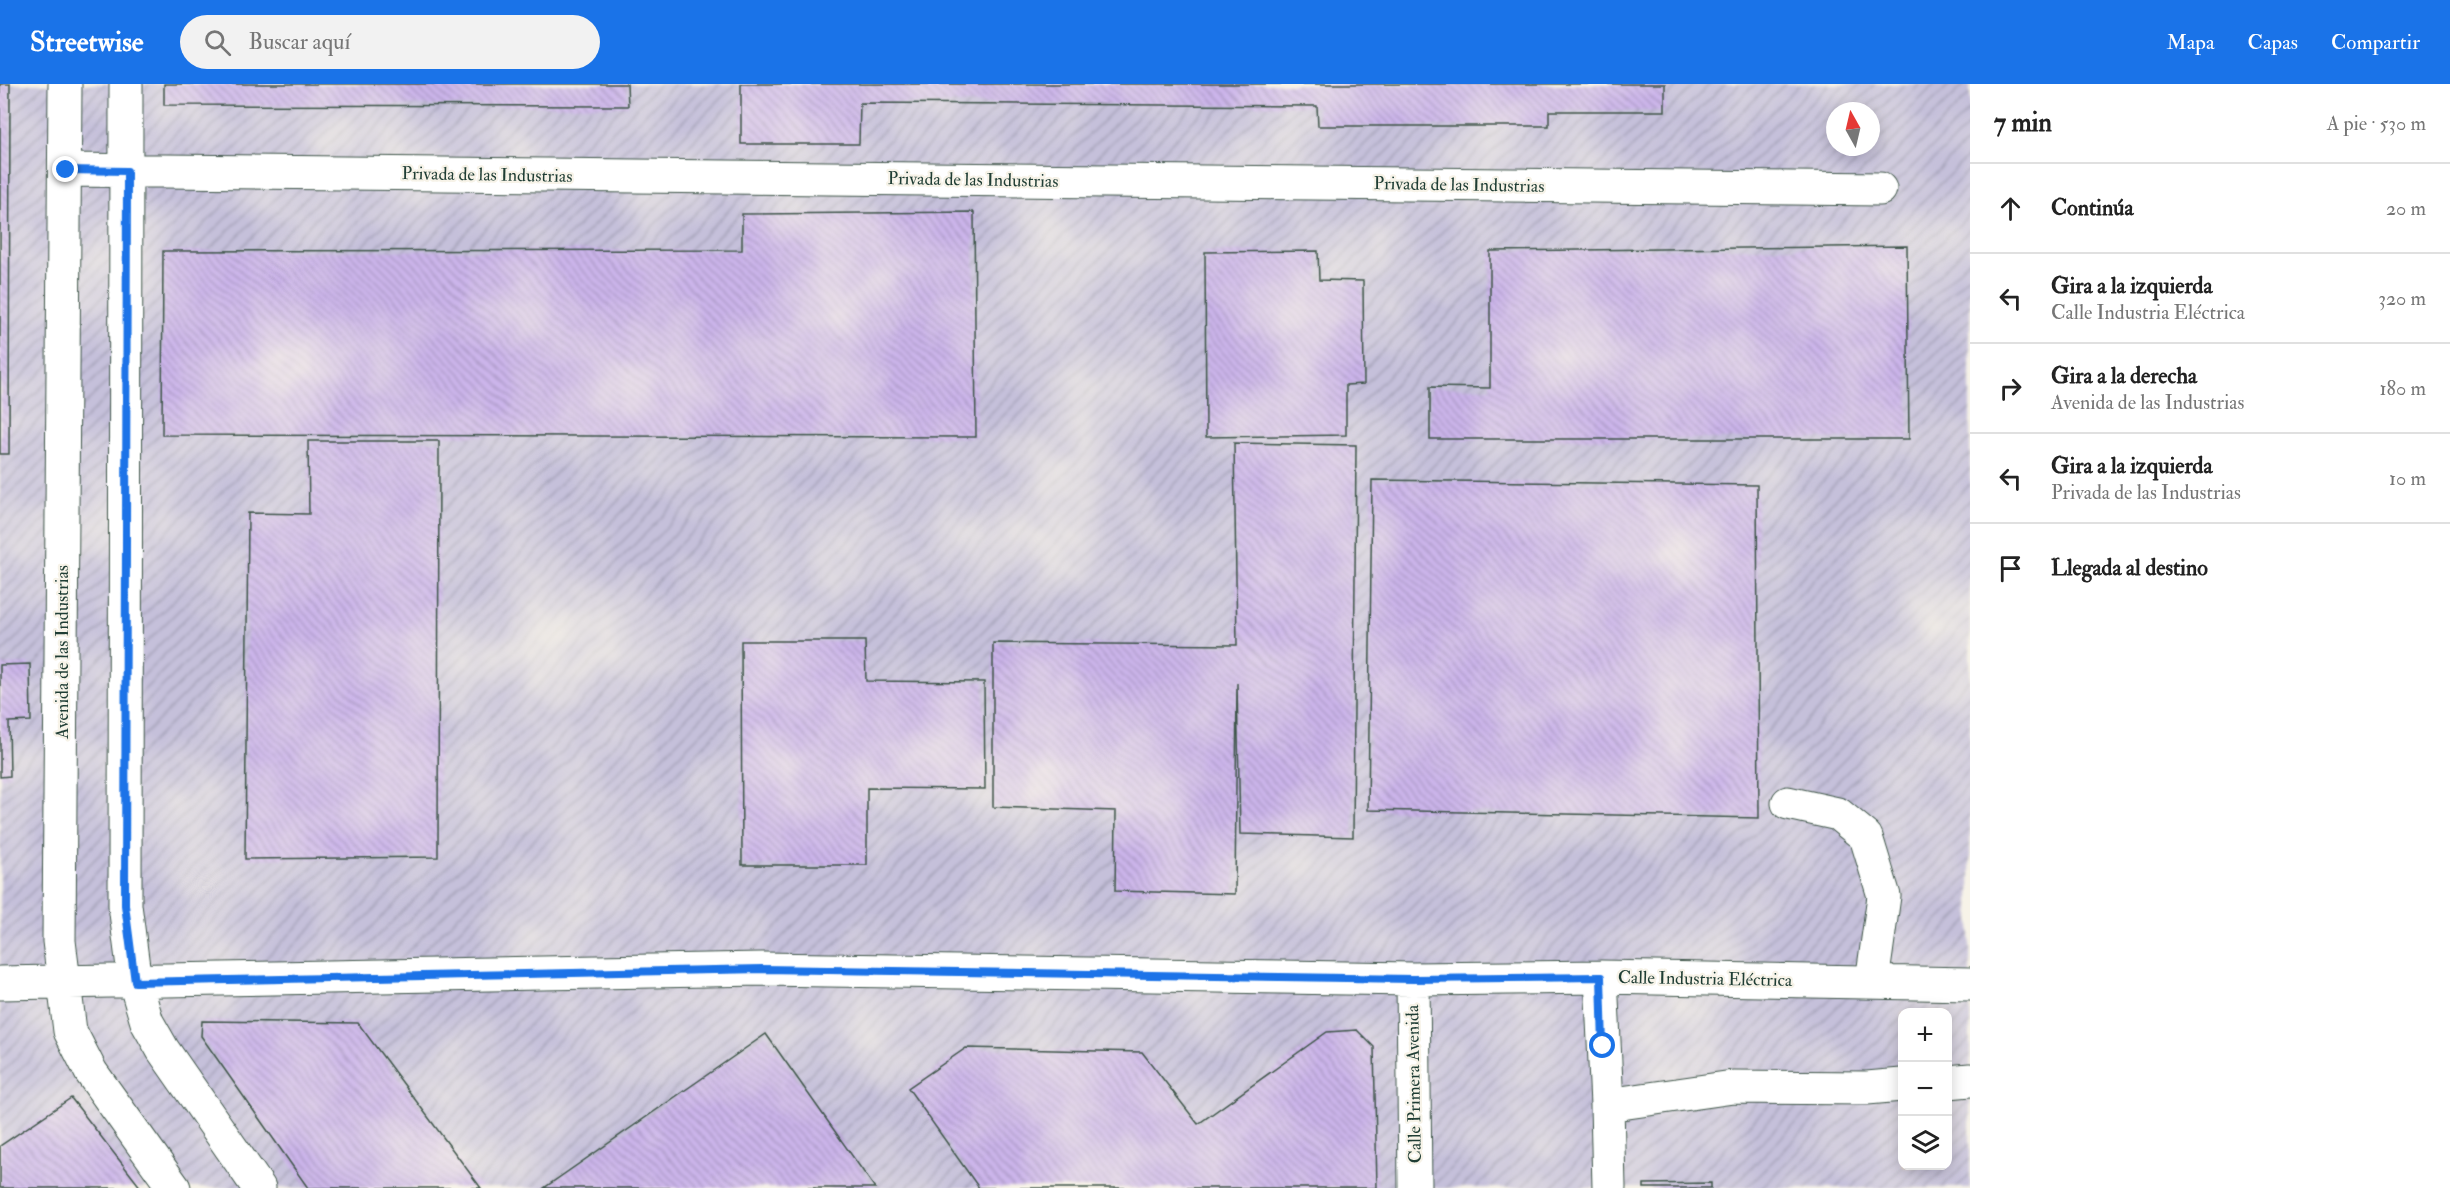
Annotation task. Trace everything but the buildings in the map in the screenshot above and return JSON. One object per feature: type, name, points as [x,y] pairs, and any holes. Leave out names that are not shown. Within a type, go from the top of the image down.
[{"type":"street","name":"Avenida de las Industrias","points":[[65,84],[59,921],[63,982],[70,1032],[91,1072],[174,1188]]},
{"type":"street","points":[[126,84],[125,905],[135,982],[147,1022],[163,1050],[259,1188]]},
{"type":"street","name":"Privada de las Industrias","points":[[66,170],[1880,189]]},
{"type":"street","points":[[1788,803],[1838,814],[1866,837],[1884,896],[1872,982]]},
{"type":"street","name":"Calle Industria Eléctrica","points":[[0,983],[762,969],[1413,979],[1601,977],[1970,984]]},
{"type":"street","points":[[1601,977],[1609,1188]]},
{"type":"street","name":"Calle Primera Avenida","points":[[1413,979],[1415,1188]]},
{"type":"street","points":[[1952,1082],[1970,1080]]},
{"type":"street","points":[[1607,1105],[1733,1087],[1867,1088],[1898,1085]]},
{"type":"shaded area","points":[[0,84],[1970,84],[1970,1188],[0,1188]]},
{"type":"route","points":[[66,170],[127,171],[125,905],[135,982],[762,969],[1413,979],[1601,977],[1603,1046]]}]
